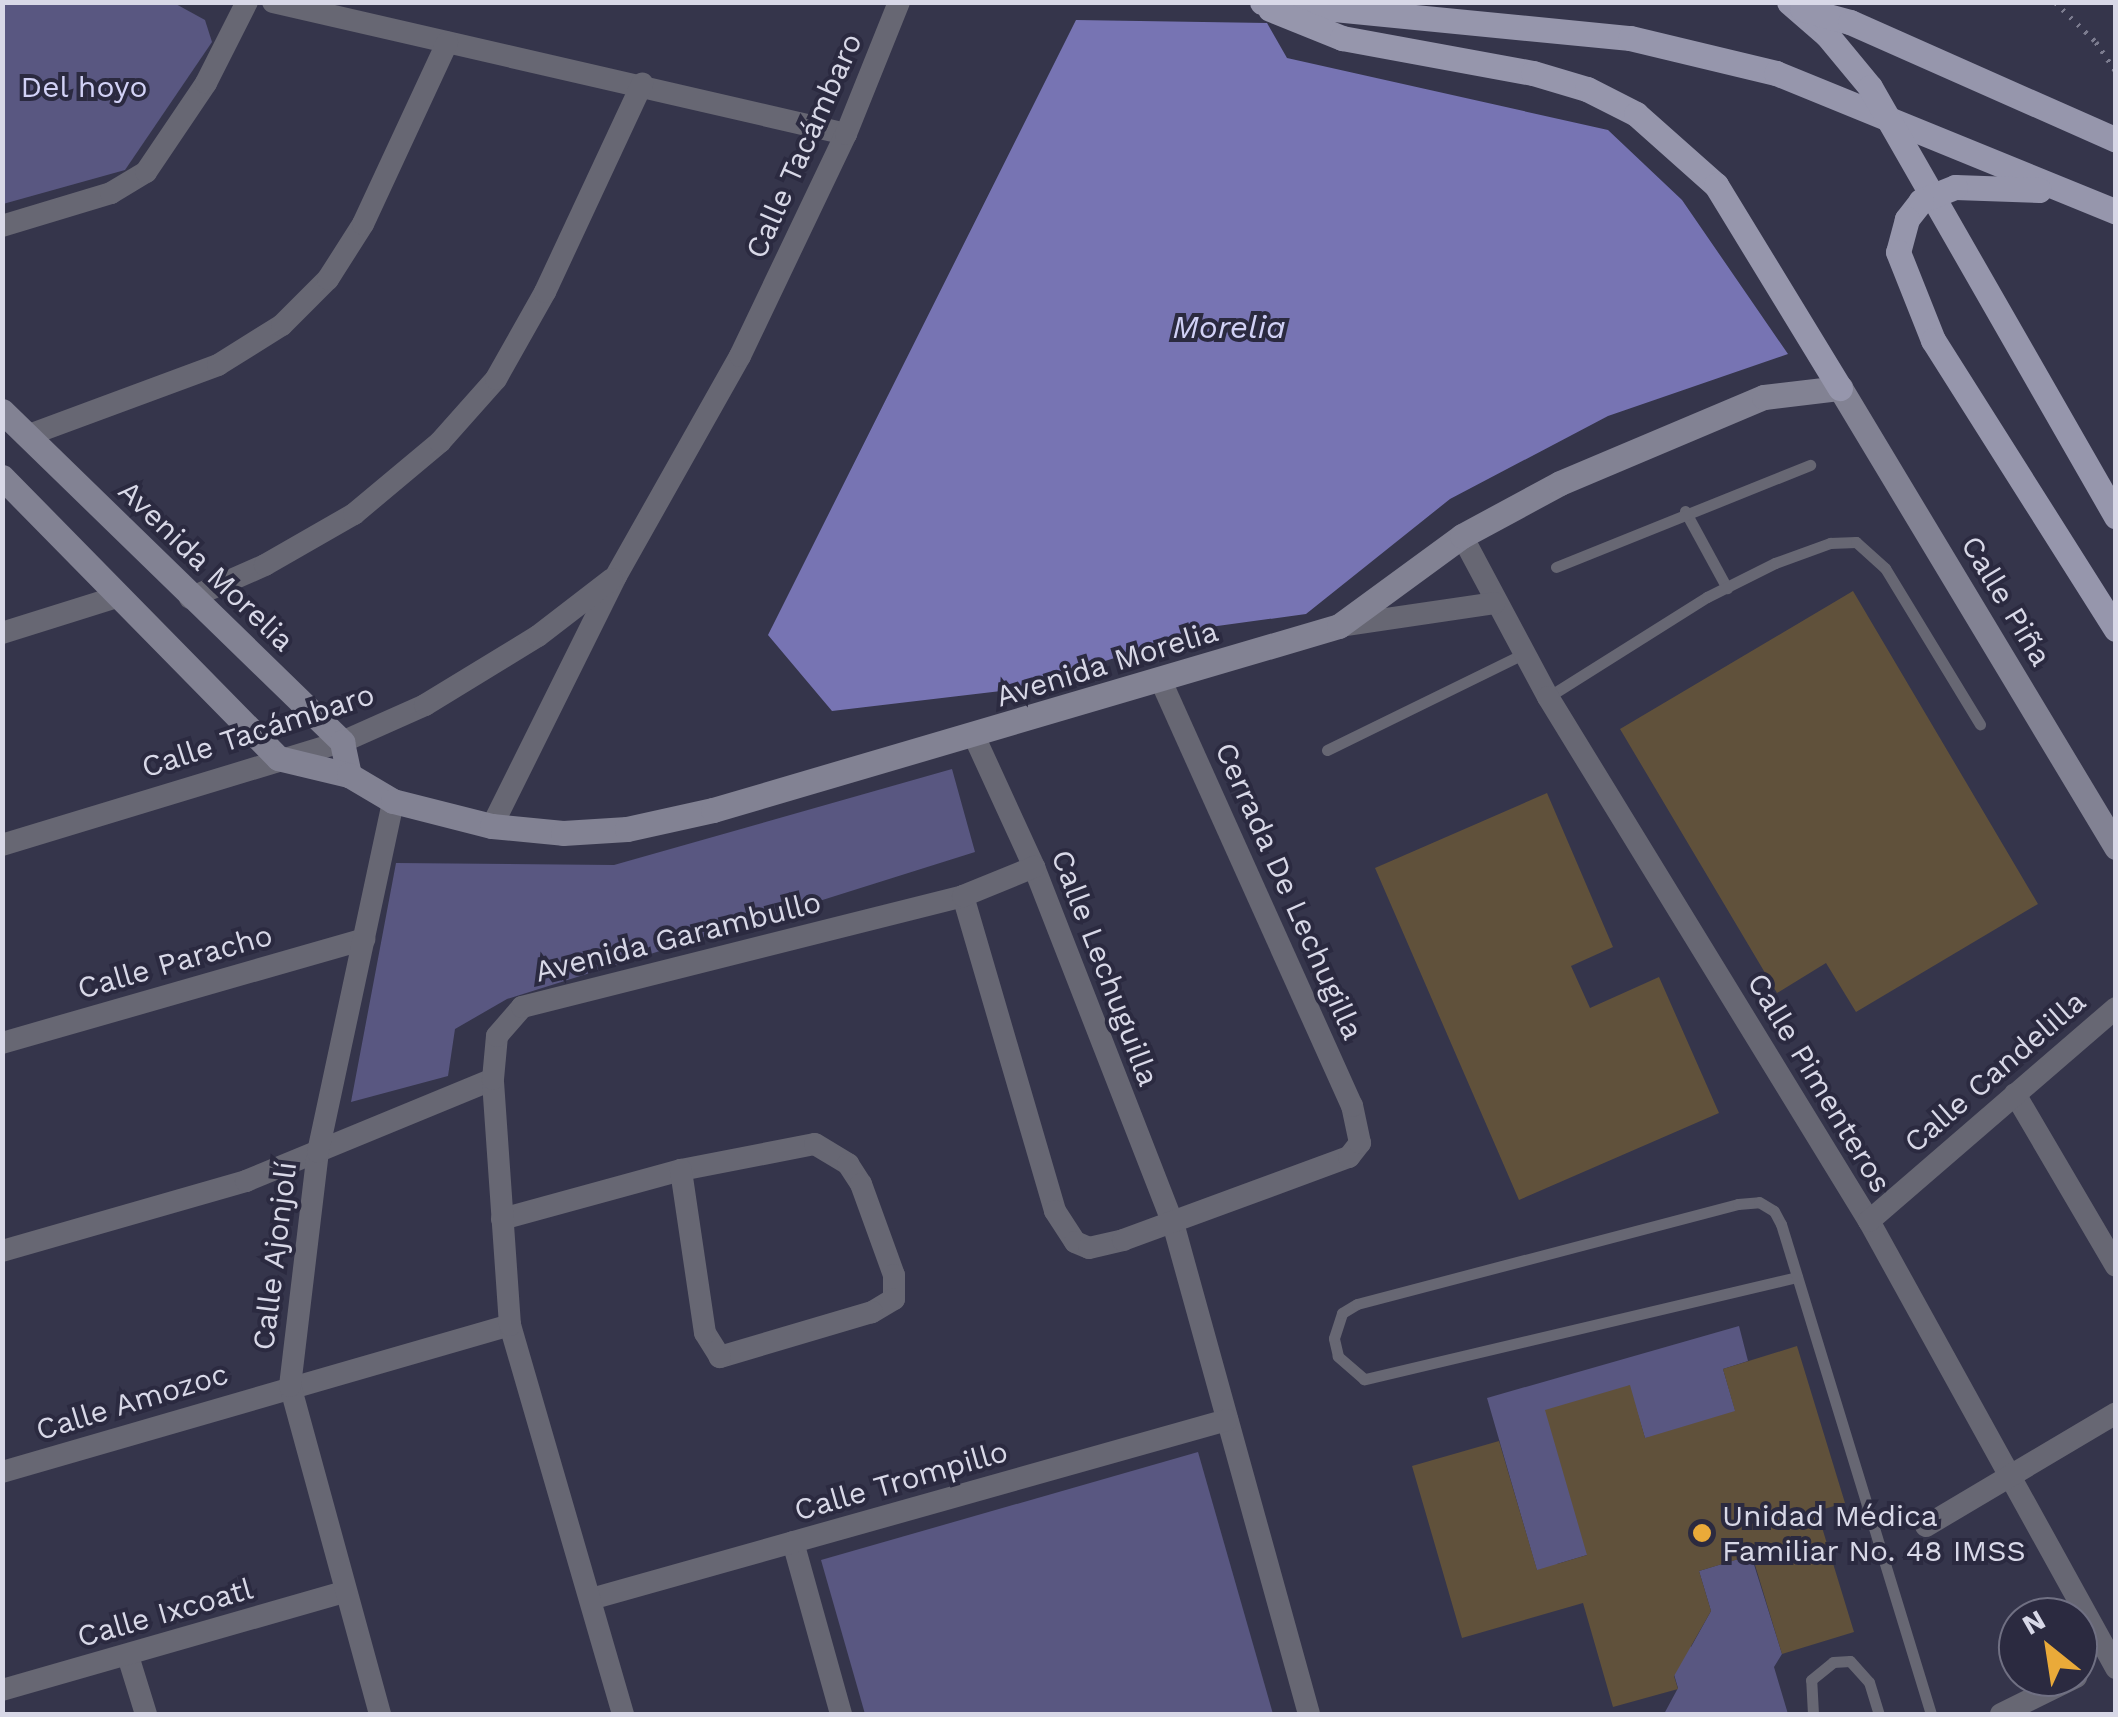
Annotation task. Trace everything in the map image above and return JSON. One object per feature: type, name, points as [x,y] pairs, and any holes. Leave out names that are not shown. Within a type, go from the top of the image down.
[{"type":"main road","points":[[1259,2],[1630,38],[1776,73],[2057,192],[2116,212]]},
{"type":"main road","points":[[1259,2],[1342,38],[1570,84],[1636,114],[1716,184],[1840,388]]},
{"type":"main road","points":[[1781,2],[1850,22],[2116,140]]},
{"type":"main road","points":[[1789,2],[1828,35],[1870,87],[2116,517]]},
{"type":"main road","points":[[2057,192],[1955,187],[1921,201],[1907,219],[1898,252],[1934,340],[2116,629]]},
{"type":"main road","name":"Avenida Morelia","points":[[278,758],[349,775],[393,801],[492,826],[562,833],[628,829],[975,738],[1338,626],[1462,536],[1560,484],[1764,397],[1840,388]]},
{"type":"main road","name":"Calle Piña","points":[[1840,388],[2116,847]]},
{"type":"main road","name":"Avenida Morelia","points":[[2,410],[190,598],[342,742]]},
{"type":"main road","points":[[2,478],[278,758]]},
{"type":"main road","points":[[342,742],[349,775]]},
{"type":"street","points":[[2,226],[111,193],[146,172],[206,82],[246,2]]},
{"type":"street","points":[[273,2],[846,134]]},
{"type":"street","name":"Calle Tacámbaro","points":[[492,826],[616,576],[740,356],[846,134],[899,2]]},
{"type":"street","points":[[29,435],[218,366],[282,325],[328,279],[363,224],[447,43]]},
{"type":"street","points":[[190,598],[266,565],[354,514],[440,442],[496,379],[545,292],[642,84]]},
{"type":"street","name":"Calle Pimenteros","points":[[1462,536],[1494,603],[1548,697],[1868,1221],[2113,1664]]},
{"type":"street","name":"Calle Tacámbaro","points":[[2,844],[278,758],[342,742],[442,696],[538,636],[616,576]]},
{"type":"street","points":[[2,633],[117,597]]},
{"type":"street","points":[[1338,626],[1494,603]]},
{"type":"street","name":"Cerrada De Lechugilla","points":[[1162,683],[1358,1125],[1360,1143],[1349,1157],[1173,1223]]},
{"type":"street","name":"Calle Lechuguilla","points":[[975,738],[1034,866],[1173,1223],[1308,1714]]},
{"type":"street","name":"Calle Ajonjolí","points":[[380,1714],[290,1386],[318,1152],[393,801]]},
{"type":"street","name":"Avenida Garambullo","points":[[623,1714],[510,1325],[493,1079],[497,1036],[522,1007],[963,896],[1034,866]]},
{"type":"street","points":[[963,896],[1064,1230],[1088,1248],[1173,1223]]},
{"type":"street","name":"Calle Paracho","points":[[2,1043],[364,939]]},
{"type":"street","name":"Calle Candelilla","points":[[1868,1221],[2116,1008]]},
{"type":"street","points":[[2,1251],[246,1181],[493,1079]]},
{"type":"street","points":[[2015,1094],[2116,1266]]},
{"type":"street","points":[[502,1219],[681,1170],[791,1144],[832,1151],[862,1184],[894,1275],[894,1298],[872,1312],[720,1356],[705,1333],[681,1170]]},
{"type":"street","name":"Calle Amozoc","points":[[2,1472],[510,1325]]},
{"type":"street","points":[[1926,1526],[2116,1413]]},
{"type":"street","name":"Calle Trompillo","points":[[590,1599],[1227,1420]]},
{"type":"street","points":[[793,1542],[841,1714]]},
{"type":"street","name":"Calle Ixcoatl","points":[[2,1690],[344,1592]]},
{"type":"street","points":[[128,1656],[146,1714]]},
{"type":"street","points":[[2001,1714],[2035,1697]]},
{"type":"lane","points":[[1556,568],[1685,511],[1810,466]]},
{"type":"lane","points":[[1685,511],[1727,588]]},
{"type":"lane","points":[[1548,697],[1727,588],[1830,543],[1856,542],[1885,568],[1980,724]]},
{"type":"lane","points":[[1327,750],[1523,654]]},
{"type":"lane","points":[[1797,1277],[1364,1380],[1338,1356],[1334,1338],[1342,1313],[1357,1304],[1738,1204],[1759,1202],[1774,1211],[1797,1277],[1932,1714]]},
{"type":"lane","points":[[1813,1714],[1811,1680],[1822,1668],[1850,1661],[1869,1682],[1879,1714]]},
{"type":"path","points":[[2055,2],[2096,42],[2116,72]]},
{"type":"green space","name":"Del hoyo","points":[[3,2],[174,3],[205,20],[212,42],[125,170],[3,204]]},
{"type":"green space","points":[[952,769],[975,852],[507,999],[455,1029],[448,1076],[351,1102],[396,863],[614,865]]},
{"type":"green space","points":[[1739,1326],[1748,1361],[1723,1369],[1741,1430],[1645,1438],[1629,1385],[1587,1555],[1557,1564],[1564,1590],[1544,1595],[1487,1398]]},
{"type":"green space","points":[[1198,1452],[1273,1714],[865,1714],[821,1560]]},
{"type":"green space","points":[[1751,1555],[1782,1654],[1774,1667],[1788,1714],[1664,1714],[1678,1688],[1649,1590],[1691,1647],[1711,1611],[1699,1571]]},
{"type":"water","name":"Morelia","points":[[1076,20],[1267,23],[1287,58],[1608,130],[1682,200],[1788,354],[1608,416],[1450,499],[1306,614],[1210,627],[1019,689],[832,711],[768,635]]},
{"type":"building","points":[[1853,591],[2038,904],[1856,1012],[1826,963],[1777,993],[1620,729]]},
{"type":"building","points":[[1547,793],[1613,947],[1571,966],[1590,1008],[1659,977],[1719,1113],[1519,1200],[1375,868]]},
{"type":"building","name":"Unidad Médica Familiar No. 48 IMSS","points":[[1797,1346],[1845,1503],[1817,1511],[1854,1632],[1782,1654],[1752,1555],[1699,1571],[1711,1611],[1674,1676],[1678,1689],[1613,1707],[1583,1603],[1462,1638],[1412,1466],[1499,1441],[1537,1570],[1587,1555],[1545,1410],[1630,1385],[1645,1438],[1735,1411],[1723,1369]]},
{"type":"place","name":"Unidad Médica Familiar No. 48 IMSS","points":[[1702,1533]]}]
